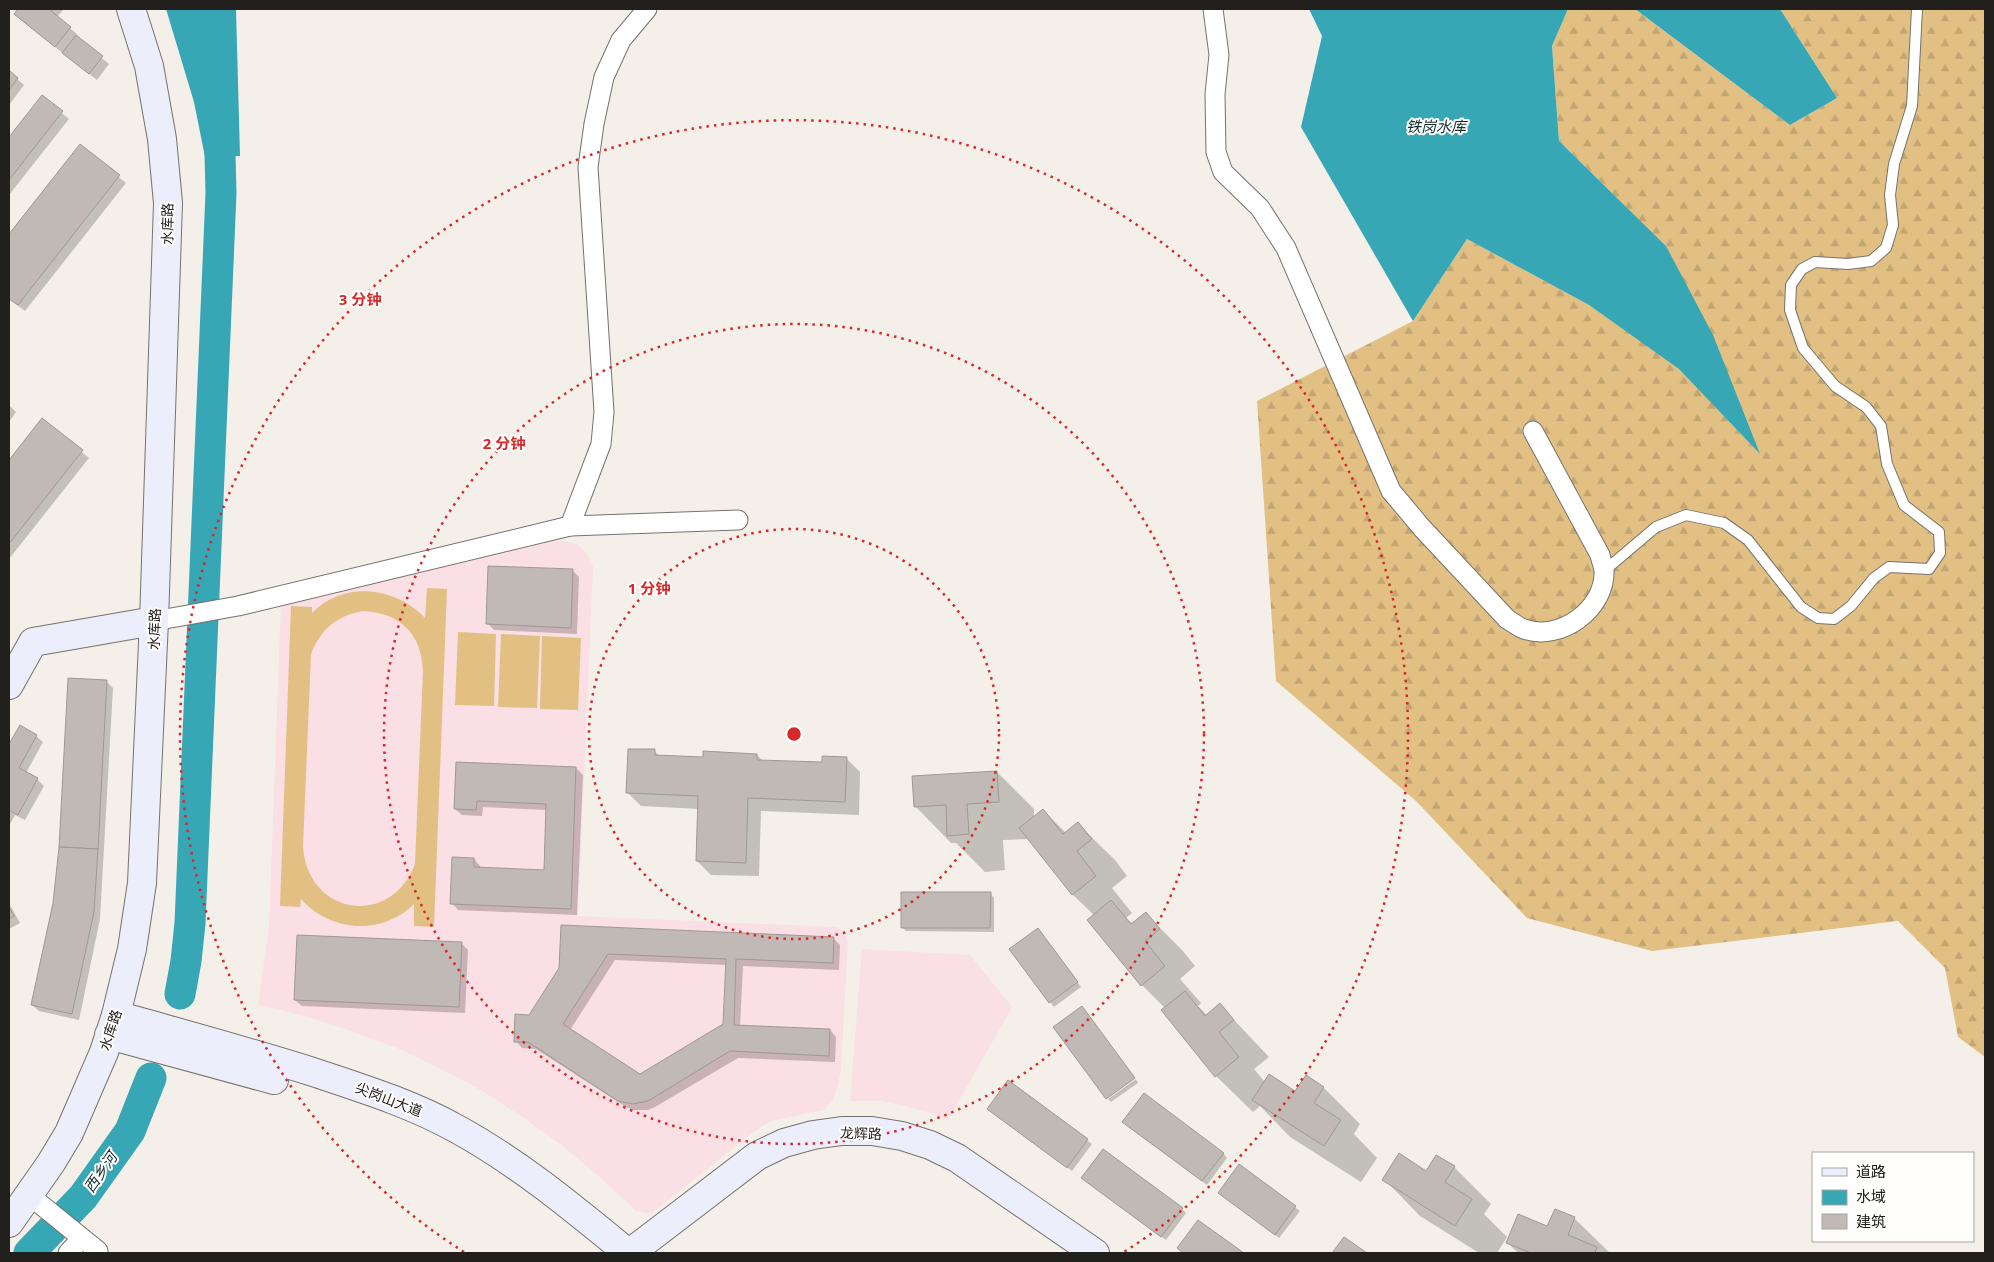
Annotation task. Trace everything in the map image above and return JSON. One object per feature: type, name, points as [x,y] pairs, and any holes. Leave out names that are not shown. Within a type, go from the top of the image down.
[{"type":"main road","name":"水库路","points":[[9,1223],[51,1163],[68,1133],[100,1061],[113,1025],[132,949],[142,883],[154,621],[168,203],[162,139],[149,66],[130,9]]},
{"type":"main road","points":[[9,685],[33,642],[154,621]]},
{"type":"main road","name":"尖岗山大道","points":[[113,1025],[397,1119],[449,1144],[542,1202],[598,1253]]},
{"type":"main road","name":"尖岗山大道","points":[[113,1025],[270,1059],[404,1103],[456,1128],[511,1161],[629,1253]]},
{"type":"main road","name":"龙辉路","points":[[629,1253],[757,1156],[784,1143],[813,1135],[842,1131],[872,1131],[902,1136],[930,1145],[957,1158],[1095,1253]]},
{"type":"street","points":[[570,526],[601,444],[604,412],[588,167],[594,124],[604,77],[621,40],[647,9]]},
{"type":"street","points":[[1213,9],[1219,55],[1215,94],[1216,152],[1223,172],[1260,208],[1286,248],[1391,491],[1422,528],[1507,619],[1525,629],[1544,631],[1561,629],[1578,620],[1593,604],[1600,589],[1604,571],[1600,555],[1533,431]]},
{"type":"street","points":[[154,621],[238,606],[570,526],[738,520]]},
{"type":"street","points":[[29,1195],[98,1251],[96,1253]]},
{"type":"street","points":[[68,1253],[82,1238]]},
{"type":"lane","points":[[1604,571],[1656,527],[1686,515],[1724,523],[1748,540],[1801,607],[1818,618],[1834,619],[1851,606],[1874,578],[1889,566],[1929,569],[1940,553],[1939,532],[1904,505],[1887,464],[1881,426],[1866,406],[1835,386],[1803,348],[1790,310],[1791,285],[1802,269],[1815,262],[1848,264],[1871,261],[1886,248],[1894,225],[1890,195],[1894,164],[1912,106],[1916,9]]},
{"type":"shaded area","points":[[565,541],[578,545],[588,555],[593,567],[578,916],[836,927],[846,933],[848,942],[841,1068],[838,1086],[832,1101],[824,1110],[770,1121],[651,1214],[636,1211],[564,1147],[524,1118],[484,1092],[441,1069],[397,1048],[351,1031],[305,1016],[258,1005],[269,927],[281,602],[552,542]]},
{"type":"shaded area","points":[[862,949],[970,955],[1012,1007],[948,1120],[929,1112],[882,1101],[850,1101]]},
{"type":"green space","points":[[1568,9],[1635,9],[1790,125],[1837,98],[1780,9],[1985,9],[1985,1057],[1958,1037],[1945,968],[1898,921],[1652,951],[1527,918],[1416,801],[1276,681],[1257,401],[1413,321],[1467,239],[1589,305],[1680,369],[1759,453],[1666,246],[1559,141],[1552,46]]},
{"type":"green space","points":[[427,588],[447,589],[434,927],[414,926],[414,904],[401,914],[387,921],[372,925],[356,926],[341,924],[326,918],[301,899],[300,907],[280,906],[291,606],[312,607],[312,613],[325,602],[339,596],[354,592],[370,592],[385,594],[400,600],[425,618]],"holes":[[[363,611],[388,616],[406,627],[418,645],[421,657],[423,670],[415,864],[404,884],[388,898],[370,905],[352,905],[334,900],[319,888],[308,870],[303,847],[311,654],[320,637],[337,620]]]},
{"type":"green space","points":[[458,632],[496,634],[494,706],[455,705]]},
{"type":"green space","points":[[501,634],[540,636],[537,708],[498,707]]},
{"type":"green space","points":[[542,636],[581,638],[578,710],[540,709]]},
{"type":"water","points":[[166,9],[236,9],[240,156],[205,157],[194,102]]},
{"type":"water","name":"铁岗水库","points":[[1309,9],[1568,9],[1552,46],[1559,141],[1666,246],[1713,335],[1760,454],[1679,369],[1589,305],[1467,239],[1413,321],[1301,127],[1322,36]]},
{"type":"water","points":[[1635,9],[1780,9],[1837,98],[1790,125]]},
{"type":"building","points":[[18,9],[52,9],[51,11],[71,27],[55,47],[14,14]]},
{"type":"building","points":[[76,35],[103,56],[89,74],[62,53]]},
{"type":"building","points":[[9,70],[18,78],[9,90]]},
{"type":"building","points":[[42,95],[63,111],[9,180],[9,137]]},
{"type":"building","points":[[80,144],[120,175],[18,305],[9,299],[9,234]]},
{"type":"building","points":[[42,418],[83,450],[9,544],[9,460]]},
{"type":"building","points":[[488,566],[573,569],[571,628],[486,624]]},
{"type":"building","points":[[68,678],[107,680],[98,849],[59,847]]},
{"type":"building","points":[[20,725],[37,735],[19,768],[38,778],[18,815],[9,810],[9,744]]},
{"type":"building","points":[[628,749],[655,749],[655,755],[703,757],[703,751],[757,754],[757,760],[822,762],[822,756],[847,757],[845,802],[748,798],[746,863],[696,861],[698,796],[626,793]]},
{"type":"building","points":[[456,762],[576,767],[571,909],[450,904],[452,857],[474,858],[474,867],[544,870],[546,804],[477,801],[476,810],[454,809]]},
{"type":"building","points":[[997,771],[999,802],[967,804],[969,834],[947,836],[946,805],[914,807],[912,776]]},
{"type":"building","points":[[1043,809],[1063,834],[1078,822],[1092,839],[1077,851],[1096,876],[1072,895],[1019,828]]},
{"type":"building","points":[[59,847],[98,849],[94,912],[72,1014],[31,1005],[53,903]]},
{"type":"building","points":[[901,892],[991,892],[990,928],[901,928]]},
{"type":"building","points":[[1111,900],[1131,924],[1146,912],[1160,929],[1145,941],[1165,966],[1141,986],[1087,920]]},
{"type":"building","points":[[9,907],[14,916],[9,919]]},
{"type":"building","points":[[561,925],[834,937],[833,963],[736,959],[734,1025],[830,1029],[829,1056],[730,1051],[648,1101],[633,1104],[618,1101],[528,1042],[514,1042],[515,1014],[529,1015],[559,968]],"holes":[[[608,954],[726,959],[723,1024],[640,1074],[563,1024]]]},
{"type":"building","points":[[1038,928],[1078,982],[1049,1003],[1009,949]]},
{"type":"building","points":[[297,935],[462,942],[459,1007],[294,1000]]},
{"type":"building","points":[[1185,991],[1205,1016],[1220,1003],[1234,1020],[1219,1032],[1239,1057],[1215,1077],[1161,1010]]},
{"type":"building","points":[[1082,1006],[1135,1078],[1106,1099],[1053,1027]]},
{"type":"building","points":[[1269,1074],[1295,1091],[1306,1075],[1324,1087],[1314,1103],[1341,1120],[1324,1146],[1252,1100]]},
{"type":"building","points":[[1008,1080],[1088,1139],[1067,1168],[987,1109]]},
{"type":"building","points":[[1144,1093],[1224,1153],[1202,1181],[1122,1122]]},
{"type":"building","points":[[1103,1149],[1183,1208],[1161,1237],[1081,1178]]},
{"type":"building","points":[[1399,1153],[1426,1171],[1436,1155],[1455,1166],[1445,1182],[1472,1199],[1455,1226],[1382,1180]]},
{"type":"building","points":[[1239,1164],[1296,1206],[1275,1235],[1218,1193]]},
{"type":"building","points":[[1555,1209],[1575,1217],[1568,1235],[1597,1247],[1595,1253],[1531,1253],[1506,1243],[1518,1214],[1547,1226]]},
{"type":"building","points":[[1198,1220],[1244,1253],[1183,1253],[1177,1248]]},
{"type":"building","points":[[1344,1237],[1367,1253],[1332,1253]]},
{"type":"waterway","points":[[180,994],[190,923],[221,193],[219,114]]},
{"type":"waterway","name":"西乡河","points":[[29,1253],[83,1197],[130,1131],[151,1078]]}]
